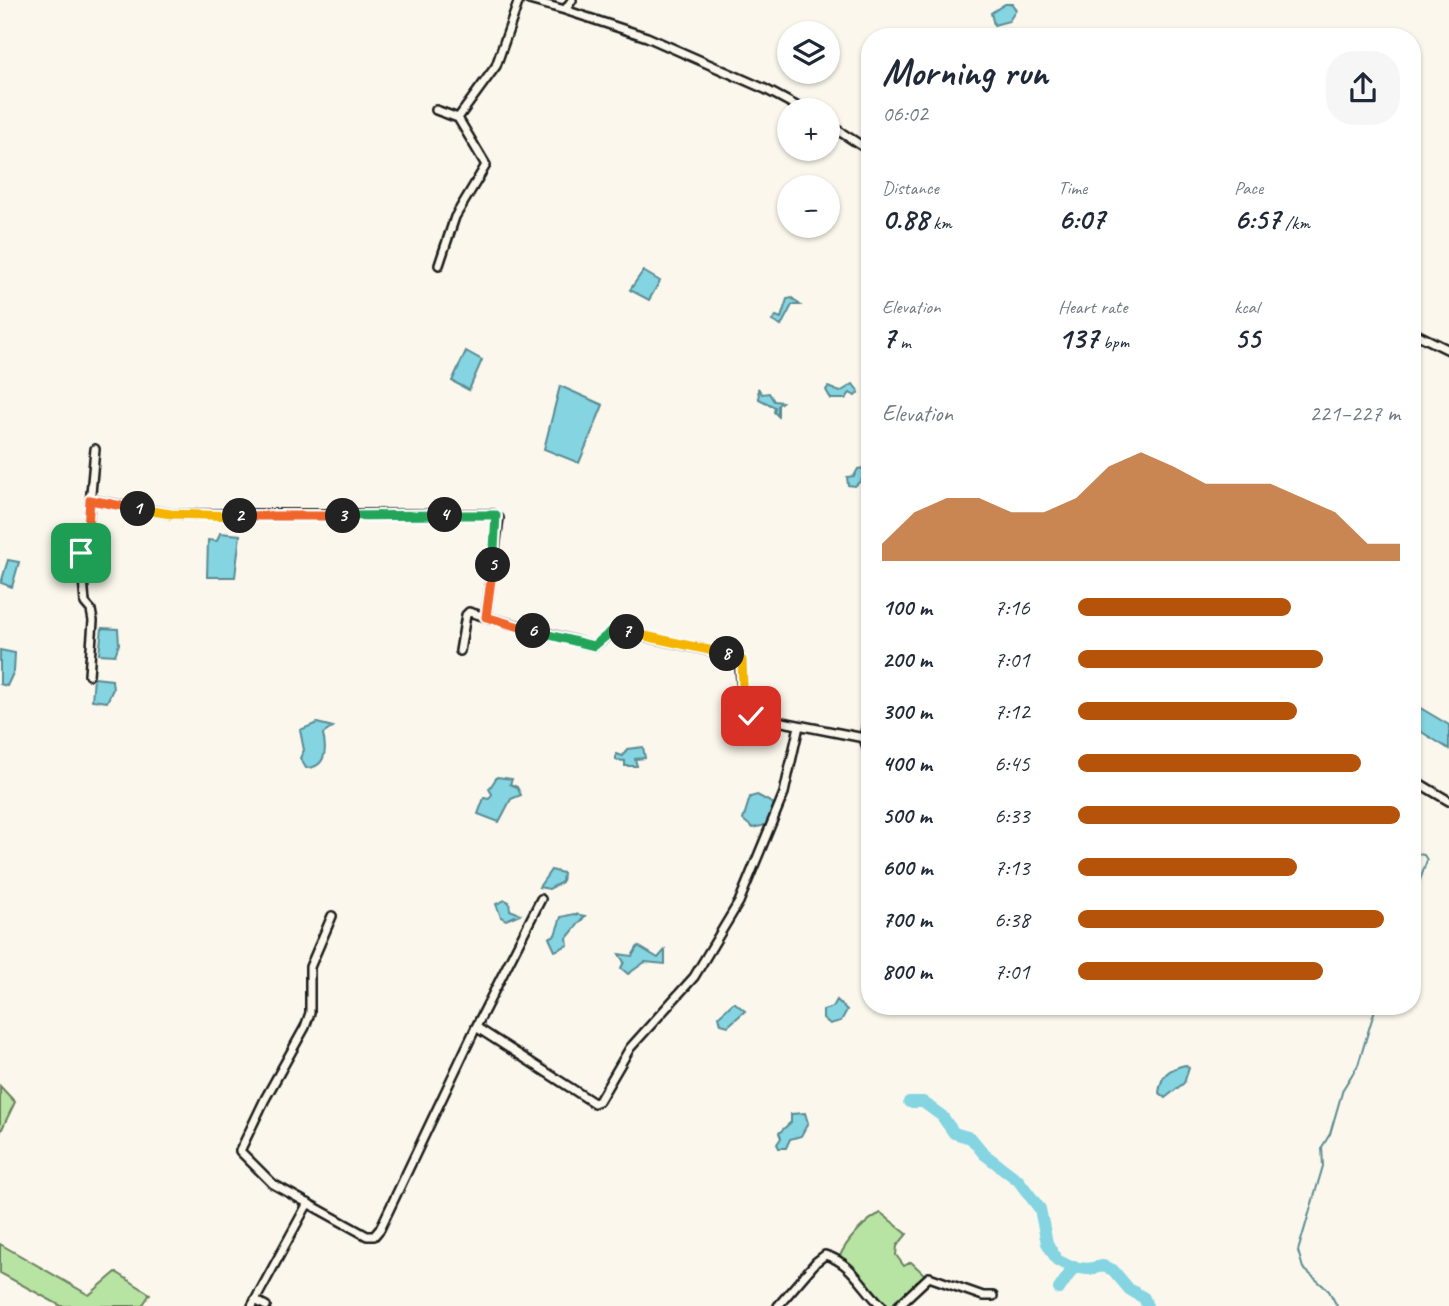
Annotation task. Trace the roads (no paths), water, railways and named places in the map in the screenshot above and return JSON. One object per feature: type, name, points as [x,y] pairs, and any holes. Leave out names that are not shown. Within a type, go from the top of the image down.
[{"type":"street","points":[[458,118],[496,66],[519,0]]},
{"type":"street","points":[[529,0],[647,37],[782,98]]},
{"type":"street","points":[[565,10],[572,0]]},
{"type":"street","points":[[436,110],[458,118],[486,165],[456,217],[439,265]]},
{"type":"street","points":[[840,132],[861,145]]},
{"type":"street","points":[[1421,336],[1449,350]]},
{"type":"street","points":[[89,675],[93,621],[91,610],[85,603],[81,553],[87,538],[96,449]]},
{"type":"street","points":[[90,500],[171,514],[496,515],[499,517],[486,617]]},
{"type":"street","points":[[460,651],[469,612],[594,646],[615,630],[739,657],[744,712],[861,737]]},
{"type":"street","points":[[476,1027],[589,1101],[599,1101],[630,1048],[694,977],[739,902],[784,793],[799,726]]},
{"type":"street","points":[[1421,784],[1449,801]]},
{"type":"street","points":[[332,916],[310,967],[310,1013],[305,1027],[240,1151],[273,1184],[367,1236],[374,1236],[541,899]]},
{"type":"street","points":[[266,1306],[254,1303],[308,1203]]},
{"type":"street","points":[[778,1306],[825,1255],[859,1276],[865,1290],[882,1306]]},
{"type":"street","points":[[898,1306],[929,1277],[983,1296],[993,1296]]},
{"type":"water","points":[[1005,4],[1012,4],[1016,10],[1009,21],[994,25],[991,13]]},
{"type":"water","points":[[643,271],[660,281],[649,300],[630,290]]},
{"type":"water","points":[[792,298],[800,305],[792,305],[781,326],[772,321],[776,316],[781,318],[787,299]]},
{"type":"water","points":[[466,351],[482,360],[469,390],[452,381]]},
{"type":"water","points":[[853,384],[859,392],[855,396],[850,393],[845,399],[831,399],[826,390],[828,387],[840,392]]},
{"type":"water","points":[[560,386],[603,405],[579,463],[544,449]]},
{"type":"water","points":[[758,388],[762,394],[769,393],[774,401],[782,402],[778,405],[778,416],[774,412],[775,407],[759,399]]},
{"type":"water","points":[[861,468],[861,481],[855,486],[848,485],[847,477],[854,476]]},
{"type":"water","points":[[220,533],[240,535],[235,577],[207,577],[208,540],[217,541]]},
{"type":"water","points":[[8,560],[19,562],[12,587],[1,583]]},
{"type":"water","points":[[102,628],[118,629],[119,644],[115,655],[99,654]]},
{"type":"water","points":[[0,650],[15,653],[14,671],[7,686],[0,684]]},
{"type":"water","points":[[94,678],[112,680],[113,689],[107,702],[92,700]]},
{"type":"water","points":[[1421,708],[1449,725],[1449,749],[1421,732]]},
{"type":"water","points":[[317,723],[333,727],[323,734],[324,757],[318,765],[306,768],[300,758],[304,750],[300,730]]},
{"type":"water","points":[[643,747],[645,758],[635,759],[637,766],[625,766],[625,761],[616,760],[616,754],[623,756],[627,749]]},
{"type":"water","points":[[497,777],[512,779],[510,784],[517,787],[521,795],[511,799],[499,822],[478,814],[484,798],[489,799],[492,794],[489,789]]},
{"type":"water","points":[[757,795],[774,804],[766,825],[753,828],[743,820],[750,797]]},
{"type":"water","points":[[551,870],[563,873],[562,882],[549,889],[539,887]]},
{"type":"water","points":[[505,900],[509,902],[510,910],[520,914],[506,920],[501,917],[496,904]]},
{"type":"water","points":[[574,914],[585,916],[567,938],[568,945],[555,951],[549,938],[555,935],[561,917]]},
{"type":"water","points":[[638,946],[658,958],[665,950],[665,964],[645,962],[628,974],[621,968],[624,962],[619,954],[632,956]]},
{"type":"water","points":[[837,1000],[847,1010],[841,1021],[830,1024],[823,1018],[823,1010],[833,1007]]},
{"type":"water","points":[[734,1002],[745,1011],[728,1026],[721,1024],[719,1016]]},
{"type":"water","points":[[1185,1065],[1189,1068],[1184,1083],[1165,1098],[1159,1093],[1164,1077],[1170,1071]]},
{"type":"water","points":[[805,1113],[808,1123],[801,1136],[790,1139],[786,1148],[779,1148],[779,1133],[791,1122],[791,1114]]},
{"type":"waterway","points":[[1421,854],[1427,860],[1421,877]]},
{"type":"waterway","points":[[1337,1306],[1329,1291],[1303,1268],[1298,1251],[1323,1166],[1322,1147],[1330,1134],[1343,1089],[1358,1065],[1373,1015]]},
{"type":"waterway","points":[[909,1102],[923,1102],[942,1116],[954,1133],[971,1138],[984,1154],[1018,1180],[1040,1209],[1047,1243],[1057,1260],[1071,1267],[1088,1269],[1103,1266],[1113,1270],[1129,1289],[1144,1298],[1147,1306]]},
{"type":"waterway","points":[[1059,1289],[1074,1267]]}]
